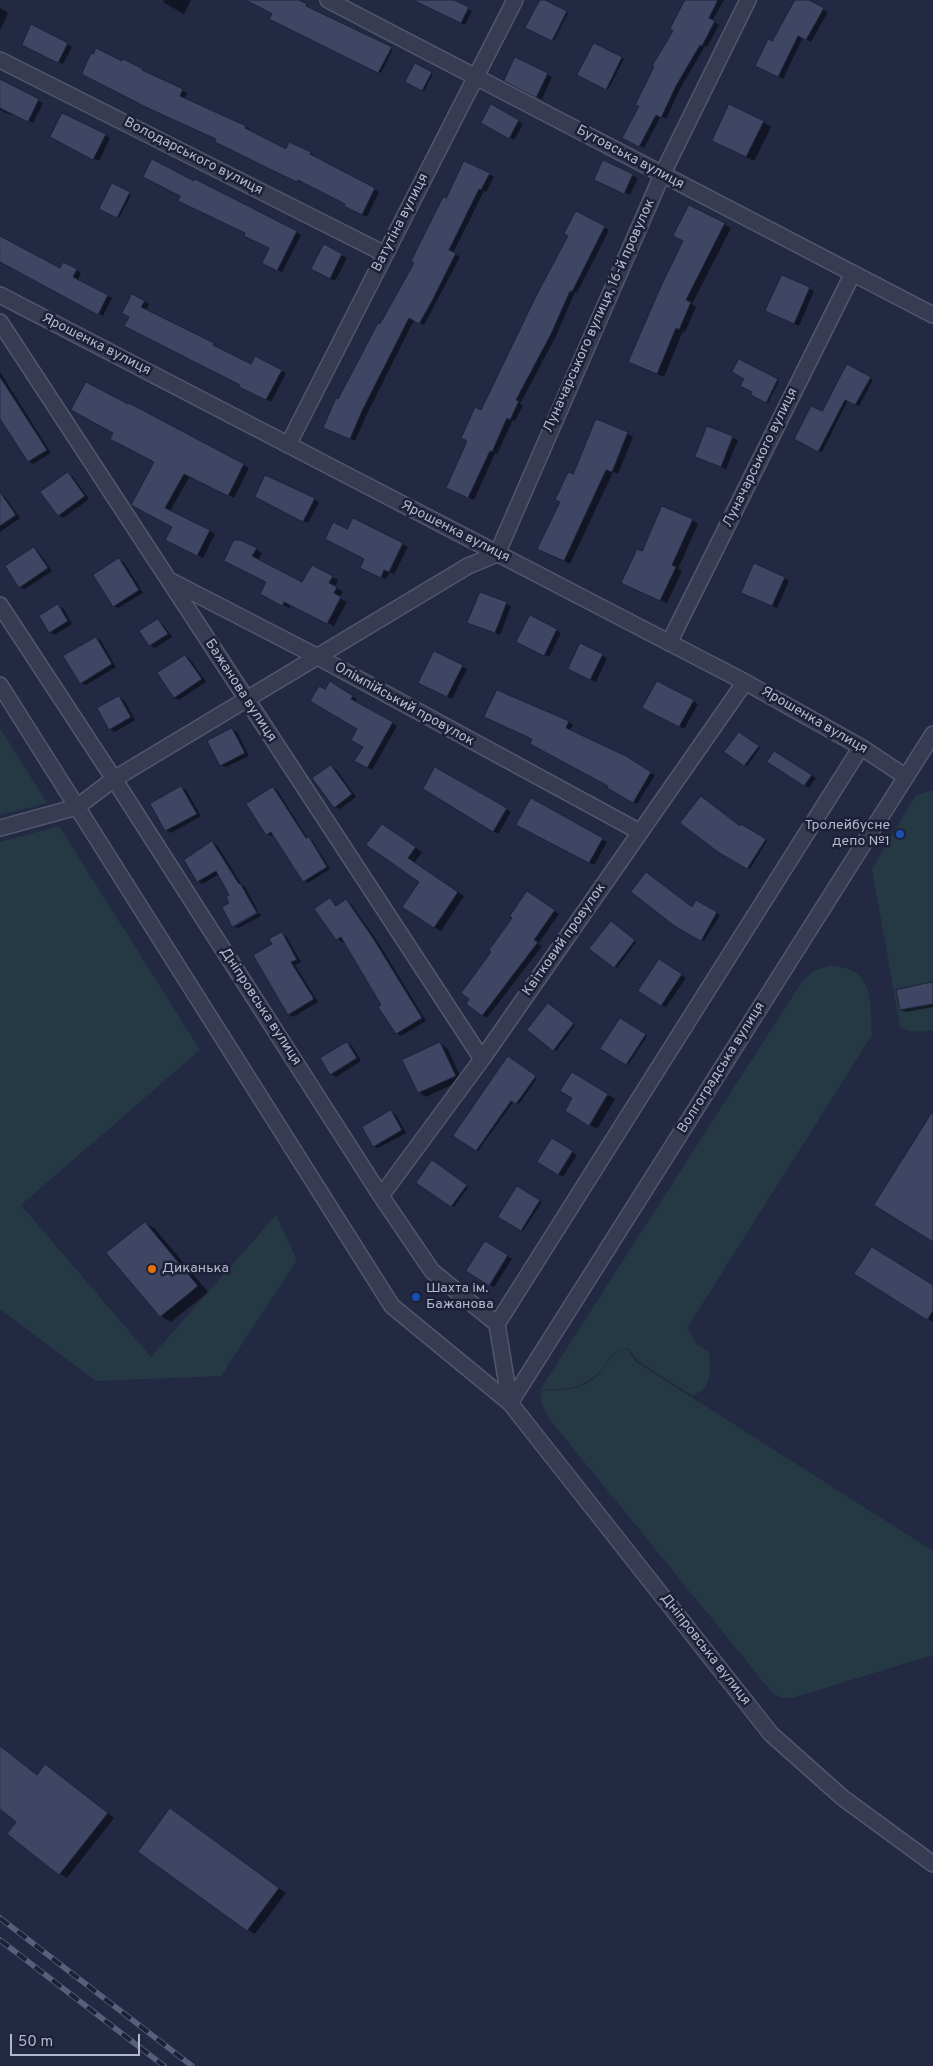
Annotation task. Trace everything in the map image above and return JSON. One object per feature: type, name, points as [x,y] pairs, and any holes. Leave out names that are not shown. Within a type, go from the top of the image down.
[{"type":"street","name":"Бутовська вулиця","points":[[328,0],[662,175],[854,272],[933,315]]},
{"type":"street","name":"Ватутіна вулиця","points":[[288,445],[515,0]]},
{"type":"street","name":"Луначарського вулиця, 16-й провулок","points":[[497,554],[662,175],[748,0]]},
{"type":"street","name":"Володарського вулиця","points":[[0,60],[385,254]]},
{"type":"street","name":"Луначарського вулиця","points":[[670,643],[854,272]]},
{"type":"street","name":"Ярошенка вулиця","points":[[0,295],[745,682],[861,747],[906,777]]},
{"type":"street","name":"Бажанова вулиця","points":[[0,322],[482,1059]]},
{"type":"street","points":[[0,828],[77,807],[114,779],[468,566],[497,554]]},
{"type":"street","name":"Олімпійський провулок","points":[[167,580],[318,657],[640,832]]},
{"type":"street","name":"Дніпровська вулиця","points":[[0,605],[114,779],[381,1196],[432,1271],[496,1324],[510,1402]]},
{"type":"street","name":"Квітковий провулок","points":[[381,1196],[482,1059],[745,682]]},
{"type":"street","name":"Дніпровська вулиця","points":[[0,685],[392,1306],[510,1402],[771,1734],[843,1798],[933,1864]]},
{"type":"street","name":"Волгоградська вулиця","points":[[510,1402],[933,734]]},
{"type":"street","points":[[496,1324],[861,747]]},
{"type":"shaded area","points":[[0,728],[47,803],[0,815]]},
{"type":"shaded area","points":[[933,790],[933,1030],[916,1031],[904,1029],[900,1026],[872,869],[916,795]]},
{"type":"shaded area","points":[[59,826],[200,1050],[21,1205],[151,1357],[276,1215],[297,1260],[221,1376],[96,1381],[0,1309],[0,842]]},
{"type":"shaded area","points":[[829,966],[855,972],[862,979],[870,998],[872,1035],[687,1328],[697,1345],[709,1352],[710,1372],[707,1383],[693,1396],[638,1361],[628,1348],[620,1350],[611,1356],[596,1375],[583,1384],[570,1388],[540,1390],[801,983],[812,972]]},
{"type":"shaded area","points":[[627,1349],[636,1362],[933,1551],[933,1655],[792,1698],[774,1695],[551,1421],[542,1405],[540,1391],[579,1387],[586,1384],[599,1374],[613,1355]]},
{"type":"building","points":[[246,0],[299,0],[307,4],[306,6],[392,47],[378,73],[269,19],[272,14]]},
{"type":"building","points":[[413,0],[454,0],[469,7],[461,23]]},
{"type":"building","points":[[540,0],[545,0],[567,11],[552,41],[525,28]]},
{"type":"building","points":[[685,0],[718,0],[709,18],[715,21],[702,46],[700,45],[676,86],[661,118],[656,115],[639,147],[622,138],[639,106],[635,105],[654,67],[652,66],[673,31],[670,29]]},
{"type":"building","points":[[795,0],[809,0],[824,8],[806,40],[798,36],[778,77],[755,66],[768,39],[772,41]]},
{"type":"building","points":[[31,24],[68,43],[58,63],[22,45]]},
{"type":"building","points":[[594,43],[622,57],[606,90],[577,75]]},
{"type":"building","points":[[96,48],[122,61],[123,59],[183,89],[180,96],[246,126],[245,128],[286,149],[289,142],[311,152],[310,154],[375,188],[362,215],[298,180],[297,182],[276,172],[215,142],[216,139],[150,109],[83,75],[82,73],[91,53],[93,54]]},
{"type":"building","points":[[515,57],[548,73],[536,98],[504,81]]},
{"type":"building","points":[[415,63],[432,72],[422,91],[405,82]]},
{"type":"building","points":[[0,79],[39,99],[28,122],[0,108]]},
{"type":"building","points":[[491,104],[519,120],[509,139],[481,123]]},
{"type":"building","points":[[729,104],[764,121],[746,157],[712,141]]},
{"type":"building","points":[[62,113],[106,134],[93,160],[50,137]]},
{"type":"building","points":[[152,159],[297,231],[277,271],[262,263],[269,248],[244,236],[245,233],[178,201],[180,196],[143,177]]},
{"type":"building","points":[[603,160],[633,174],[624,194],[594,180]]},
{"type":"building","points":[[464,161],[490,173],[481,190],[479,189],[449,250],[456,253],[432,301],[419,324],[409,318],[350,439],[323,428],[336,398],[338,399],[378,323],[380,324],[414,263],[411,261],[443,197],[446,198]]},
{"type":"building","points":[[112,183],[130,192],[117,218],[99,209]]},
{"type":"building","points":[[689,205],[725,223],[686,300],[691,302],[679,330],[676,328],[657,374],[628,362],[683,241],[673,236]]},
{"type":"building","points":[[576,211],[605,226],[572,292],[570,291],[551,334],[516,400],[519,401],[510,420],[507,418],[468,498],[446,488],[467,441],[461,438],[475,407],[481,410],[536,296],[568,236],[564,234]]},
{"type":"building","points":[[0,236],[60,268],[63,262],[77,269],[73,277],[108,295],[98,315],[0,262]]},
{"type":"building","points":[[324,244],[342,254],[330,279],[311,269]]},
{"type":"building","points":[[782,275],[810,287],[794,324],[765,311]]},
{"type":"building","points":[[132,294],[145,301],[141,307],[214,343],[213,345],[251,364],[255,356],[282,370],[266,400],[124,326],[129,317],[122,313]]},
{"type":"building","points":[[739,359],[778,379],[766,403],[751,395],[752,392],[740,386],[744,379],[732,372]]},
{"type":"building","points":[[847,364],[871,377],[855,405],[845,400],[818,452],[794,439],[811,406],[822,411]]},
{"type":"building","points":[[0,377],[47,450],[28,462],[0,419]]},
{"type":"building","points":[[86,382],[244,464],[228,496],[184,474],[165,508],[210,530],[197,556],[165,540],[172,527],[131,505],[154,462],[110,439],[113,433],[71,410]]},
{"type":"building","points":[[596,419],[628,432],[612,472],[606,470],[564,561],[537,549],[560,502],[555,500],[568,472],[573,474]]},
{"type":"building","points":[[707,426],[733,436],[721,467],[695,457]]},
{"type":"building","points":[[68,472],[85,496],[58,516],[40,492]]},
{"type":"building","points":[[265,475],[315,498],[303,522],[255,497]]},
{"type":"building","points":[[0,492],[16,515],[0,526]]},
{"type":"building","points":[[662,506],[693,519],[672,565],[676,567],[660,601],[621,583],[637,549],[642,551]]},
{"type":"building","points":[[353,518],[403,543],[389,572],[384,570],[381,578],[360,568],[364,559],[325,539],[333,522],[347,529]]},
{"type":"building","points":[[234,540],[240,540],[257,548],[252,556],[302,582],[312,565],[333,576],[329,583],[337,587],[334,593],[341,597],[327,624],[284,602],[282,606],[260,594],[266,582],[224,561]]},
{"type":"building","points":[[34,547],[48,568],[19,588],[5,566]]},
{"type":"building","points":[[119,558],[139,590],[113,607],[93,575]]},
{"type":"building","points":[[754,563],[785,577],[772,606],[741,593]]},
{"type":"building","points":[[480,592],[507,602],[495,633],[467,623]]},
{"type":"building","points":[[58,604],[68,621],[49,633],[39,616]]},
{"type":"building","points":[[530,615],[557,629],[544,656],[516,642]]},
{"type":"building","points":[[158,619],[168,634],[149,646],[139,631]]},
{"type":"building","points":[[96,637],[112,664],[80,684],[63,656]]},
{"type":"building","points":[[580,643],[603,654],[590,680],[568,669]]},
{"type":"building","points":[[434,651],[463,665],[447,697],[418,683]]},
{"type":"building","points":[[185,655],[202,679],[174,698],[157,673]]},
{"type":"building","points":[[330,681],[353,696],[351,699],[393,722],[367,768],[354,761],[363,747],[351,740],[357,729],[310,701],[319,686],[325,689]]},
{"type":"building","points":[[657,681],[694,700],[679,727],[642,708]]},
{"type":"building","points":[[497,690],[569,721],[566,728],[626,756],[651,772],[633,803],[607,788],[608,786],[530,744],[532,739],[484,717]]},
{"type":"building","points":[[119,696],[131,717],[109,730],[97,708]]},
{"type":"building","points":[[232,728],[245,753],[220,766],[207,741]]},
{"type":"building","points":[[739,732],[759,746],[744,766],[724,752]]},
{"type":"building","points":[[774,751],[812,775],[804,786],[767,762]]},
{"type":"building","points":[[331,765],[352,794],[334,808],[312,778]]},
{"type":"building","points":[[435,767],[507,808],[493,832],[423,789]]},
{"type":"building","points":[[181,786],[197,814],[165,831],[150,804]]},
{"type":"building","points":[[273,787],[306,838],[309,837],[327,867],[303,882],[271,832],[266,835],[246,804]]},
{"type":"building","points":[[701,796],[740,826],[741,824],[766,839],[747,869],[718,852],[680,823]]},
{"type":"building","points":[[531,798],[603,838],[589,863],[516,825]]},
{"type":"building","points":[[382,824],[416,847],[408,858],[458,892],[434,928],[402,907],[419,882],[366,845]]},
{"type":"building","points":[[212,841],[257,913],[232,927],[222,907],[229,903],[226,897],[229,895],[216,871],[197,882],[184,860]]},
{"type":"building","points":[[646,872],[692,907],[696,900],[717,912],[701,941],[676,927],[631,892]]},
{"type":"building","points":[[527,891],[555,910],[534,940],[538,942],[482,1016],[466,1004],[469,999],[461,993],[491,952],[489,950],[512,918],[510,916]]},
{"type":"building","points":[[330,898],[336,906],[346,899],[373,938],[422,1018],[396,1034],[378,1007],[381,1005],[341,937],[336,940],[314,909]]},
{"type":"building","points":[[611,921],[635,940],[614,968],[589,949]]},
{"type":"building","points":[[282,932],[297,960],[291,962],[314,999],[288,1015],[253,955],[272,944],[269,939]]},
{"type":"building","points":[[659,959],[682,974],[661,1006],[638,991]]},
{"type":"building","points":[[933,982],[933,1004],[900,1010],[896,990]]},
{"type":"building","points":[[548,1003],[574,1023],[553,1051],[527,1030]]},
{"type":"building","points":[[620,1018],[646,1034],[626,1065],[600,1049]]},
{"type":"building","points":[[347,1042],[357,1058],[330,1075],[320,1058]]},
{"type":"building","points":[[440,1042],[456,1076],[418,1093],[402,1060]]},
{"type":"building","points":[[508,1056],[536,1076],[516,1104],[511,1101],[476,1151],[453,1136]]},
{"type":"building","points":[[572,1072],[608,1094],[589,1126],[565,1111],[572,1098],[560,1091]]},
{"type":"building","points":[[391,1110],[402,1130],[373,1147],[362,1127]]},
{"type":"building","points":[[933,1111],[933,1242],[874,1205]]},
{"type":"building","points":[[552,1138],[573,1151],[558,1175],[537,1162]]},
{"type":"building","points":[[432,1160],[467,1185],[451,1207],[416,1183]]},
{"type":"building","points":[[517,1186],[540,1200],[521,1231],[498,1217]]},
{"type":"building","name":"Диканька","points":[[145,1222],[198,1286],[160,1317],[106,1253]]},
{"type":"building","points":[[485,1241],[508,1255],[489,1286],[466,1271]]},
{"type":"building","points":[[872,1247],[933,1285],[933,1311],[927,1320],[854,1274]]},
{"type":"building","points":[[0,1746],[37,1775],[45,1764],[108,1813],[59,1875],[7,1834],[16,1822],[0,1809]]},
{"type":"building","points":[[170,1808],[279,1888],[247,1931],[138,1852]]},
{"type":"railway","points":[[0,1918],[192,2066]]},
{"type":"railway","points":[[0,1940],[164,2066]]},
{"type":"place","name":"Тролейбусне депо №1","points":[[900,834]]},
{"type":"place","name":"Диканька","points":[[152,1269]]},
{"type":"place","name":"Шахта ім. Бажанова","points":[[416,1297]]}]
